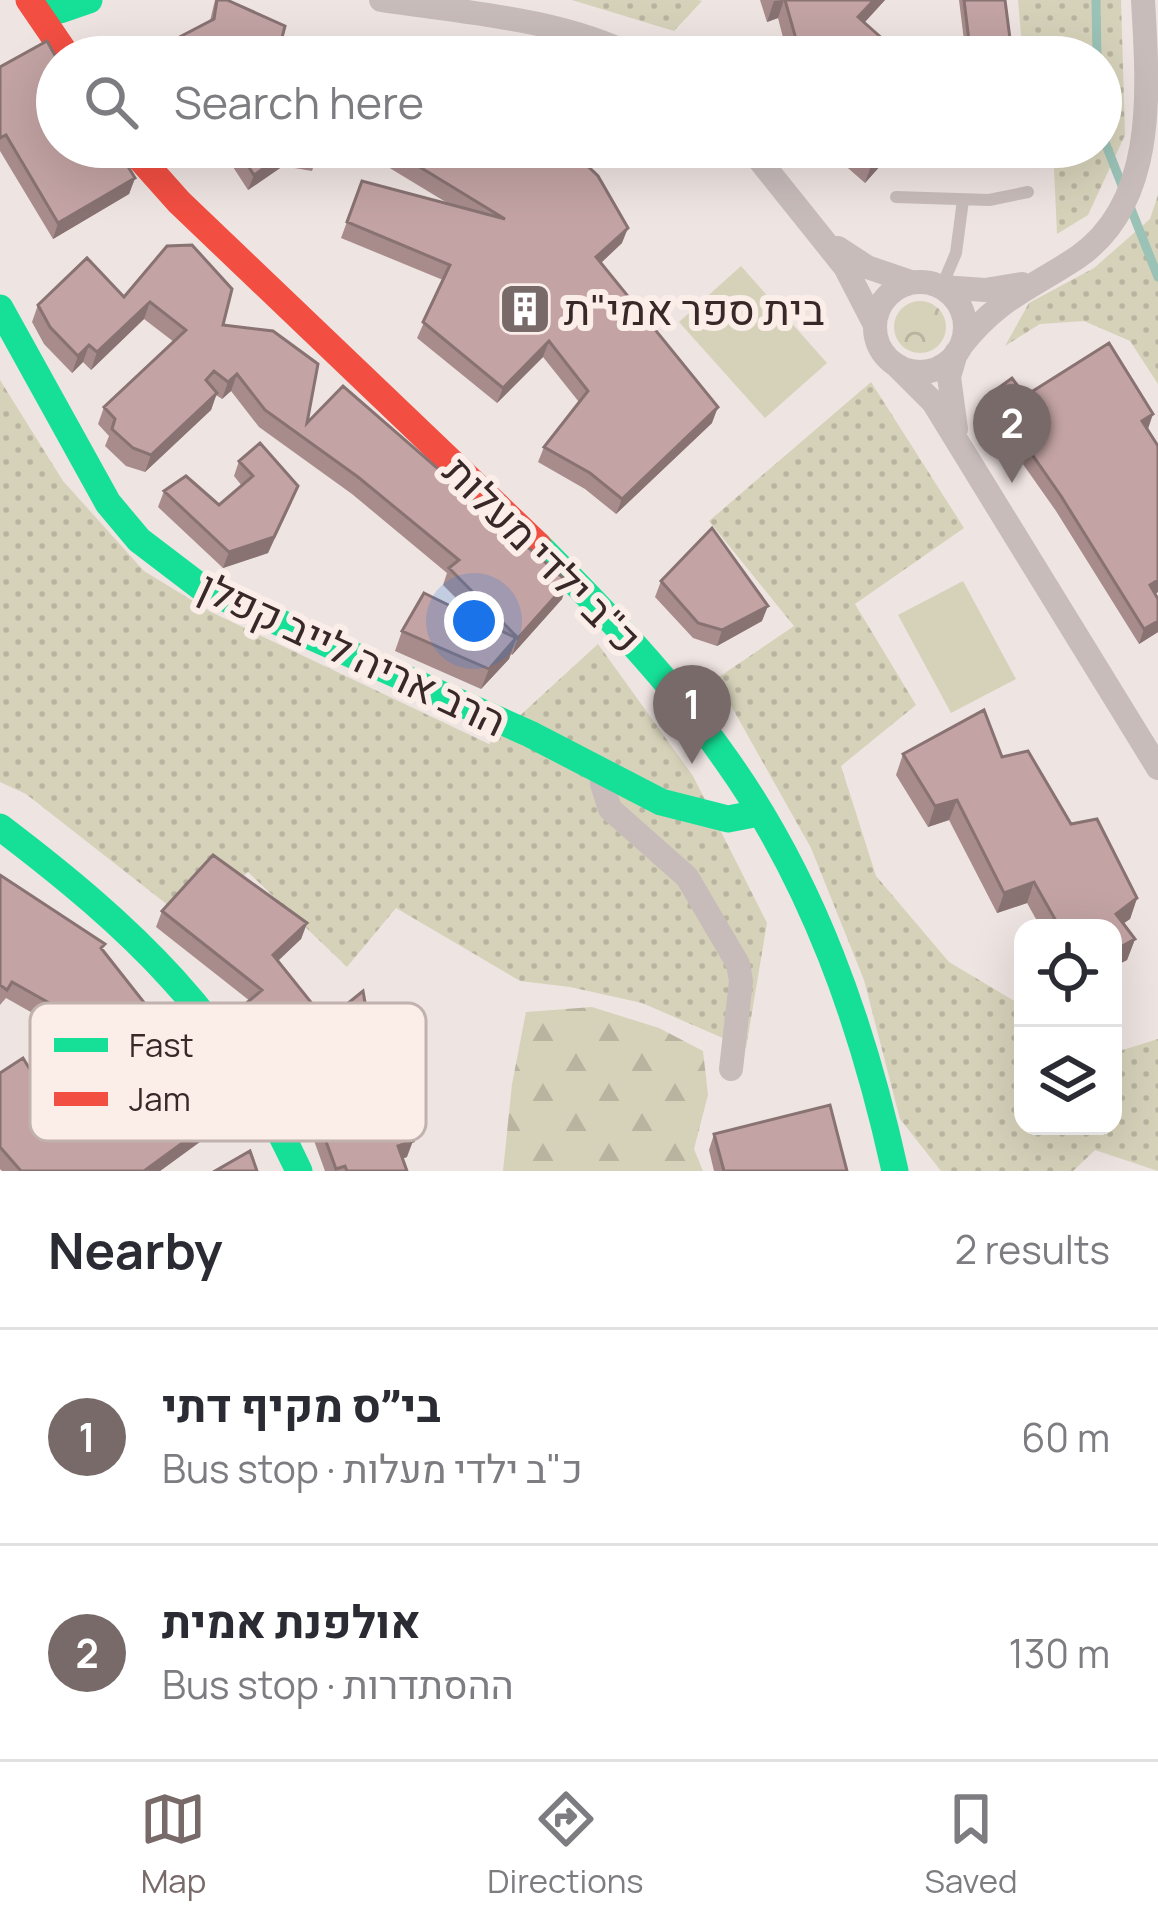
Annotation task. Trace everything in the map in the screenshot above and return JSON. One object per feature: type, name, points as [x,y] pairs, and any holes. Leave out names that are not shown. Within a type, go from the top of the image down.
[{"type":"street","points":[[30,0],[50,10],[84,3],[80,36]]},
{"type":"street","points":[[30,0],[54,36]]},
{"type":"street","points":[[381,0],[586,36]]},
{"type":"street","points":[[895,364],[923,371],[938,368],[998,304],[1080,256],[1107,234],[1127,206],[1147,131],[1143,0]]},
{"type":"street","name":"כ\"ב ילדי מעלות","points":[[148,168],[178,202],[548,554],[655,664],[730,764],[831,959],[896,1171]]},
{"type":"street","points":[[766,168],[845,267],[884,354],[933,402],[1158,767]]},
{"type":"street","points":[[822,236],[867,267],[911,282],[985,290],[1036,281]]},
{"type":"street","points":[[874,325],[884,299],[911,282]]},
{"type":"street","points":[[942,287],[964,316],[949,376],[961,449]]},
{"type":"street","name":"הרב אריה לייב קפלן","points":[[0,308],[108,503],[139,540],[171,567],[236,604],[480,711],[661,802],[728,819],[759,813]]},
{"type":"street","points":[[608,775],[602,784],[610,809],[677,865],[738,964],[741,981],[731,1070]]},
{"type":"street","points":[[0,827],[113,916],[197,1003]]},
{"type":"street","points":[[285,1141],[299,1171]]},
{"type":"lane","points":[[896,196],[988,200],[1028,192]]},
{"type":"lane","points":[[942,287],[956,253],[964,200]]},
{"type":"green space","points":[[572,0],[698,0],[702,1],[674,31]]},
{"type":"green space","points":[[1018,0],[1121,0],[1125,135],[1122,141],[1122,36],[1021,36]]},
{"type":"green space","points":[[1054,168],[1110,168],[1088,215],[1057,234]]},
{"type":"green space","points":[[1158,195],[1158,384],[1130,341],[1084,321],[1040,324],[1005,346],[1029,303],[1094,268],[1150,219]]},
{"type":"green space","points":[[741,266],[827,363],[765,418],[679,322]]},
{"type":"green space","points":[[920,301],[938,309],[946,327],[938,345],[920,353],[902,345],[894,327],[902,309]]},
{"type":"green space","points":[[0,380],[63,481],[144,571],[211,612],[489,744],[598,644],[693,776],[767,923],[746,1048],[642,1003],[520,981],[396,908],[347,967],[248,872],[192,924],[26,794],[0,782]]},
{"type":"green space","points":[[871,382],[964,528],[855,604],[916,705],[841,766],[876,876],[949,962],[1014,1001],[1014,1135],[1122,1135],[1122,1050],[1158,1039],[1158,1171],[1095,1150],[1073,1171],[941,1171],[900,1119],[864,980],[811,848],[716,679],[794,626],[709,521]]},
{"type":"green space","points":[[963,581],[1016,679],[951,713],[898,615]]},
{"type":"green space","points":[[592,1007],[659,1028],[703,1051],[708,1095],[694,1149],[703,1171],[503,1171],[526,1012]]},
{"type":"building","points":[[217,0],[227,0],[285,26],[282,36],[181,36],[214,19]]},
{"type":"building","points":[[785,0],[874,0],[858,17],[879,36],[795,36]]},
{"type":"building","points":[[964,0],[1005,0],[1010,36],[968,36]]},
{"type":"building","points":[[36,47],[36,168],[129,168],[135,178],[58,223],[6,135],[0,138],[0,67]]},
{"type":"building","name":"בית ספר אמי\"ת","points":[[421,168],[590,168],[628,228],[596,257],[718,407],[622,499],[590,473],[544,447],[588,391],[549,341],[503,388],[423,322],[450,265],[347,222],[362,181],[505,219]]},
{"type":"building","points":[[192,245],[232,289],[223,325],[273,331],[318,364],[307,423],[343,386],[568,582],[518,638],[449,568],[459,560],[358,477],[265,410],[237,374],[228,382],[214,371],[206,380],[217,393],[151,455],[133,448],[112,429],[115,419],[104,407],[186,330],[150,302],[97,352],[89,345],[78,356],[50,327],[38,305],[87,258],[124,297],[167,246]]},
{"type":"building","points":[[1109,343],[1153,414],[1142,421],[1158,446],[1158,580],[1150,585],[1158,599],[1158,621],[1144,629],[990,394],[1012,378],[1025,396]]},
{"type":"building","points":[[260,443],[298,486],[274,537],[229,552],[164,491],[186,476],[219,505],[253,476],[239,461]]},
{"type":"building","points":[[712,528],[768,606],[722,630],[698,623],[661,581]]},
{"type":"building","points":[[424,593],[516,638],[489,669],[402,631]]},
{"type":"building","points":[[984,710],[1002,757],[1028,751],[1071,824],[1097,819],[1137,898],[1116,914],[1120,919],[1055,919],[1034,882],[1004,893],[957,800],[935,806],[903,754]]},
{"type":"building","points":[[213,855],[307,923],[273,955],[312,1003],[247,1003],[262,990],[162,911]]},
{"type":"building","points":[[0,875],[105,944],[101,948],[144,1003],[49,1003],[12,982],[7,990],[0,985]]},
{"type":"building","points":[[1122,922],[1135,939],[1122,946]]},
{"type":"building","points":[[363,991],[365,1003],[348,1003]]},
{"type":"building","points":[[23,1058],[30,1069],[30,1141],[185,1141],[144,1171],[21,1171],[0,1147],[0,1073]]},
{"type":"building","points":[[830,1105],[847,1171],[724,1171],[714,1134]]},
{"type":"building","points":[[326,1141],[413,1141],[398,1146],[407,1171],[336,1169]]},
{"type":"building","points":[[250,1151],[257,1171],[215,1171]]},
{"type":"waterway","points":[[1096,0],[1097,36]]},
{"type":"waterway","points":[[1115,168],[1123,188]]},
{"type":"waterway","points":[[1129,204],[1158,277]]},
{"type":"traffic: fast","points":[[31,0],[60,10],[89,0]]},
{"type":"traffic: fast","points":[[0,308],[108,503],[139,540],[202,588],[530,734],[661,802],[728,819],[759,813]]},
{"type":"traffic: fast","points":[[538,545],[682,702],[725,758],[784,854],[850,1009],[895,1171]]},
{"type":"traffic: fast","points":[[0,827],[93,901],[193,1003]]},
{"type":"traffic: fast","points":[[284,1141],[299,1171]]},
{"type":"traffic: jam","points":[[29,0],[54,36]]},
{"type":"traffic: jam","points":[[149,168],[538,545]]},
{"type":"place","name":"בית ספר אמי\"ת","points":[[525,309]]},
{"type":"place","name":"אולפנת אמית","points":[[1012,483]]},
{"type":"place","name":"בי״ס מקיף דתי","points":[[692,764]]}]
